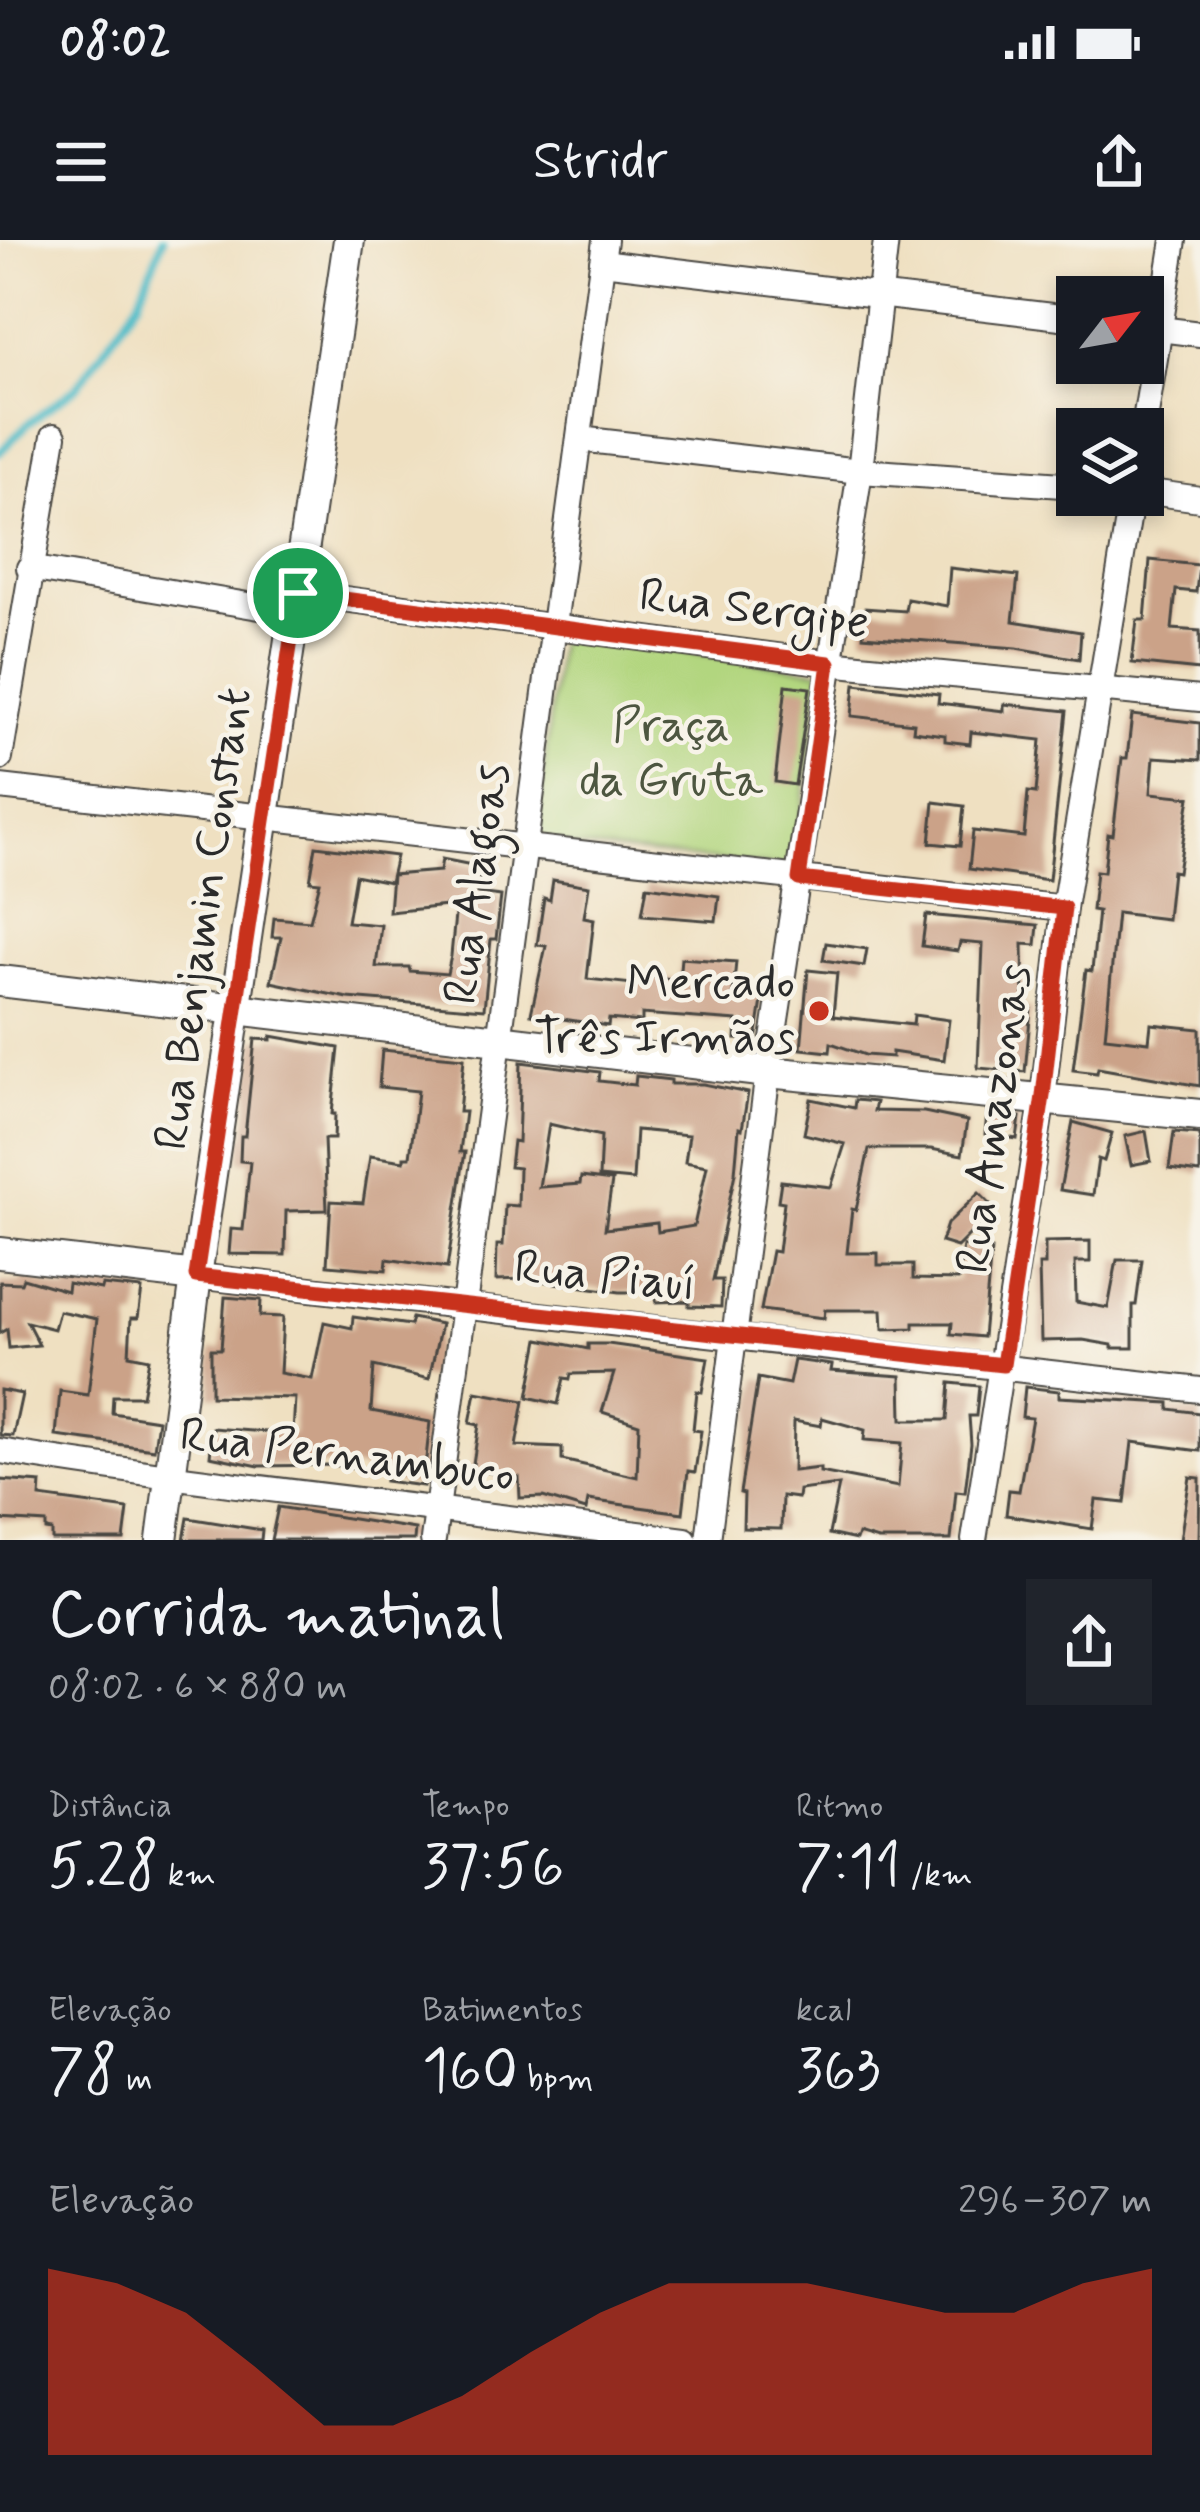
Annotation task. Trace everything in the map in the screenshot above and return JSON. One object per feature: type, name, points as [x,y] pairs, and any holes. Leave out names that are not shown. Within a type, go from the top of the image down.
[{"type":"street","name":"Rua Benjamin Constant","points":[[162,1540],[196,1276],[349,240]]},
{"type":"street","points":[[708,1540],[768,1072],[860,471],[886,240]]},
{"type":"street","points":[[1164,280],[1174,240]]},
{"type":"street","points":[[603,251],[881,296],[1056,317]]},
{"type":"street","name":"Rua Alagoas","points":[[433,1540],[603,251]]},
{"type":"street","points":[[1164,330],[1200,334]]},
{"type":"street","points":[[0,758],[54,436]]},
{"type":"street","points":[[579,439],[860,471],[1056,485]]},
{"type":"street","points":[[1164,494],[1200,499]]},
{"type":"street","name":"Rua Amazonas","points":[[974,1540],[1043,1096],[1064,908],[1128,516]]},
{"type":"street","name":"Rua Sergipe","points":[[29,568],[829,663],[1200,699]]},
{"type":"street","points":[[0,787],[1064,908]]},
{"type":"street","points":[[0,981],[768,1072],[1200,1115]]},
{"type":"street","name":"Rua Piauí","points":[[0,1252],[1200,1390]]},
{"type":"street","name":"Rua Pernambuco","points":[[0,1451],[171,1479],[438,1507],[686,1540]]},
{"type":"green space","name":"Praça da Gruta","points":[[559,634],[820,671],[795,868],[536,843]]},
{"type":"building","points":[[1150,560],[1199,565],[1196,592],[1176,590],[1172,629],[1200,631],[1200,670],[1132,663],[1137,620],[1145,620]]},
{"type":"building","points":[[950,568],[1018,576],[1013,621],[1081,632],[1079,659],[1017,648],[863,636],[865,608],[905,611],[907,599],[947,606]]},
{"type":"building","points":[[855,684],[939,694],[938,703],[1004,711],[1004,704],[1067,711],[1049,880],[969,869],[973,831],[1024,837],[1028,792],[1036,793],[1041,740],[971,732],[970,744],[945,741],[945,735],[913,731],[914,723],[852,716]]},
{"type":"building","points":[[786,685],[810,688],[795,785],[775,782]]},
{"type":"building","points":[[1132,715],[1200,723],[1200,760],[1154,757],[1151,793],[1190,797],[1178,872],[1172,871],[1167,919],[1117,913],[1105,1037],[1149,1042],[1151,1024],[1200,1029],[1200,1086],[1098,1068],[1097,1073],[1073,1070],[1086,970],[1092,971],[1096,871],[1104,872],[1108,834],[1113,835]]},
{"type":"building","points":[[934,802],[964,806],[960,846],[930,843]]},
{"type":"building","points":[[316,846],[396,856],[390,882],[355,875],[347,922],[381,925],[376,967],[447,974],[451,956],[456,905],[389,912],[392,875],[440,871],[442,859],[482,867],[477,893],[501,896],[484,1009],[348,998],[271,982],[281,937],[272,937],[274,918],[310,921],[320,882],[310,881]]},
{"type":"building","points":[[553,880],[589,886],[584,917],[594,919],[587,979],[632,984],[634,978],[648,984],[649,976],[679,980],[681,958],[736,962],[733,992],[763,994],[756,1040],[736,1039],[737,1021],[642,1014],[642,1022],[609,1019],[608,1026],[531,1014],[546,946],[537,945],[544,898],[550,900]]},
{"type":"building","points":[[647,886],[719,896],[716,921],[642,915]]},
{"type":"building","points":[[926,915],[1038,925],[1036,945],[1023,944],[1024,1007],[1031,1008],[1025,1072],[978,1068],[983,944],[960,942],[958,951],[922,946]]},
{"type":"building","points":[[826,943],[867,949],[864,966],[823,960]]},
{"type":"building","points":[[808,970],[837,973],[833,1016],[913,1025],[914,1015],[949,1020],[944,1060],[892,1052],[892,1057],[865,1055],[831,1043],[830,1052],[801,1049]]},
{"type":"building","points":[[271,1036],[339,1048],[334,1139],[324,1139],[327,1210],[286,1211],[285,1255],[229,1254],[231,1229],[243,1230],[250,1162],[240,1161],[241,1136],[245,1136],[255,1039],[271,1040]]},
{"type":"building","points":[[382,1050],[464,1058],[459,1112],[465,1112],[460,1152],[465,1152],[447,1268],[387,1259],[386,1270],[327,1265],[331,1201],[363,1203],[370,1156],[404,1161],[410,1157],[418,1091],[379,1087]]},
{"type":"building","points":[[521,1062],[600,1072],[599,1081],[635,1085],[636,1076],[748,1093],[713,1280],[722,1280],[721,1307],[656,1302],[656,1292],[496,1280],[505,1205],[518,1206],[519,1168],[510,1167],[513,1141],[518,1142]],"holes":[[[549,1124],[601,1136],[599,1177],[633,1180],[636,1130],[689,1135],[685,1162],[707,1166],[694,1226],[658,1232],[657,1223],[605,1229],[612,1181],[581,1177],[580,1184],[539,1187]]]},
{"type":"building","points":[[811,1099],[854,1108],[855,1100],[876,1102],[874,1111],[924,1112],[967,1121],[962,1155],[931,1149],[869,1149],[856,1210],[852,1209],[847,1253],[878,1253],[878,1265],[913,1265],[913,1279],[958,1280],[963,1246],[991,1250],[983,1337],[951,1334],[952,1323],[883,1329],[882,1310],[825,1310],[824,1318],[761,1310],[772,1251],[778,1252],[784,1202],[778,1201],[781,1181],[831,1187],[845,1144],[804,1134]]},
{"type":"building","points":[[987,1113],[1020,1117],[1017,1139],[985,1134]]},
{"type":"building","points":[[1073,1122],[1112,1133],[1104,1161],[1098,1159],[1093,1195],[1060,1190]]},
{"type":"building","points":[[1146,1131],[1151,1161],[1131,1165],[1125,1136]]},
{"type":"building","points":[[1174,1132],[1200,1134],[1200,1173],[1169,1169]]},
{"type":"building","points":[[979,1193],[995,1209],[957,1247],[941,1242],[947,1224]]},
{"type":"building","points":[[1090,1241],[1090,1262],[1075,1262],[1076,1302],[1108,1308],[1117,1260],[1142,1260],[1133,1305],[1133,1348],[1083,1340],[1041,1341],[1039,1265],[1045,1265],[1045,1242]]},
{"type":"building","points":[[23,1278],[67,1291],[68,1283],[142,1289],[138,1318],[131,1318],[129,1355],[149,1359],[142,1396],[113,1396],[112,1413],[158,1420],[154,1449],[56,1436],[60,1391],[88,1395],[97,1319],[59,1311],[54,1329],[27,1322],[39,1345],[9,1348],[7,1329],[0,1333],[0,1282],[21,1283]]},
{"type":"building","points":[[225,1297],[261,1300],[260,1316],[283,1317],[280,1373],[312,1379],[324,1322],[352,1328],[353,1317],[410,1325],[412,1318],[441,1324],[429,1379],[374,1366],[371,1411],[430,1422],[423,1486],[385,1481],[387,1471],[329,1465],[259,1466],[210,1456],[213,1428],[293,1434],[295,1398],[211,1396],[211,1349],[221,1349]]},
{"type":"building","points":[[539,1339],[588,1349],[588,1344],[608,1344],[708,1358],[702,1392],[697,1391],[693,1430],[701,1431],[695,1472],[688,1471],[683,1513],[588,1500],[586,1510],[543,1497],[520,1498],[519,1477],[472,1470],[479,1425],[470,1423],[476,1392],[524,1401],[516,1446],[562,1448],[562,1460],[637,1477],[639,1424],[602,1412],[614,1373],[571,1374],[570,1379],[564,1378],[558,1404],[528,1397]]},
{"type":"building","points":[[794,1360],[832,1365],[831,1371],[901,1376],[902,1420],[947,1420],[950,1383],[979,1386],[976,1416],[969,1416],[965,1492],[956,1491],[951,1540],[878,1540],[858,1534],[856,1540],[829,1534],[839,1485],[799,1490],[798,1498],[782,1496],[781,1529],[743,1528],[744,1494],[740,1493],[758,1378],[789,1384]],"holes":[[[822,1418],[865,1430],[864,1440],[902,1443],[898,1487],[820,1472],[820,1468],[793,1471],[794,1421],[821,1426]]]},
{"type":"building","points":[[1025,1387],[1059,1391],[1059,1397],[1169,1403],[1169,1409],[1200,1413],[1200,1451],[1132,1442],[1125,1503],[1096,1500],[1092,1529],[1006,1515],[1009,1490],[1019,1491],[1032,1418],[1022,1417]]},
{"type":"building","points":[[0,1390],[22,1394],[13,1436],[0,1435]]},
{"type":"building","points":[[1190,1477],[1200,1478],[1199,1540],[1180,1540]]},
{"type":"building","points":[[0,1480],[41,1483],[40,1497],[128,1509],[124,1540],[52,1540],[46,1523],[0,1520]]},
{"type":"building","points":[[278,1507],[415,1529],[414,1540],[271,1540]]},
{"type":"building","points":[[188,1518],[262,1530],[261,1540],[184,1540]]},
{"type":"waterway","points":[[0,452],[77,387],[139,300],[163,240]]},
{"type":"place","name":"Mercado Três Irmãos","points":[[819,1011]]},
{"type":"route","points":[[298,593],[829,663],[799,879],[1064,908],[1043,1096],[1003,1365],[196,1276],[298,593]]}]
